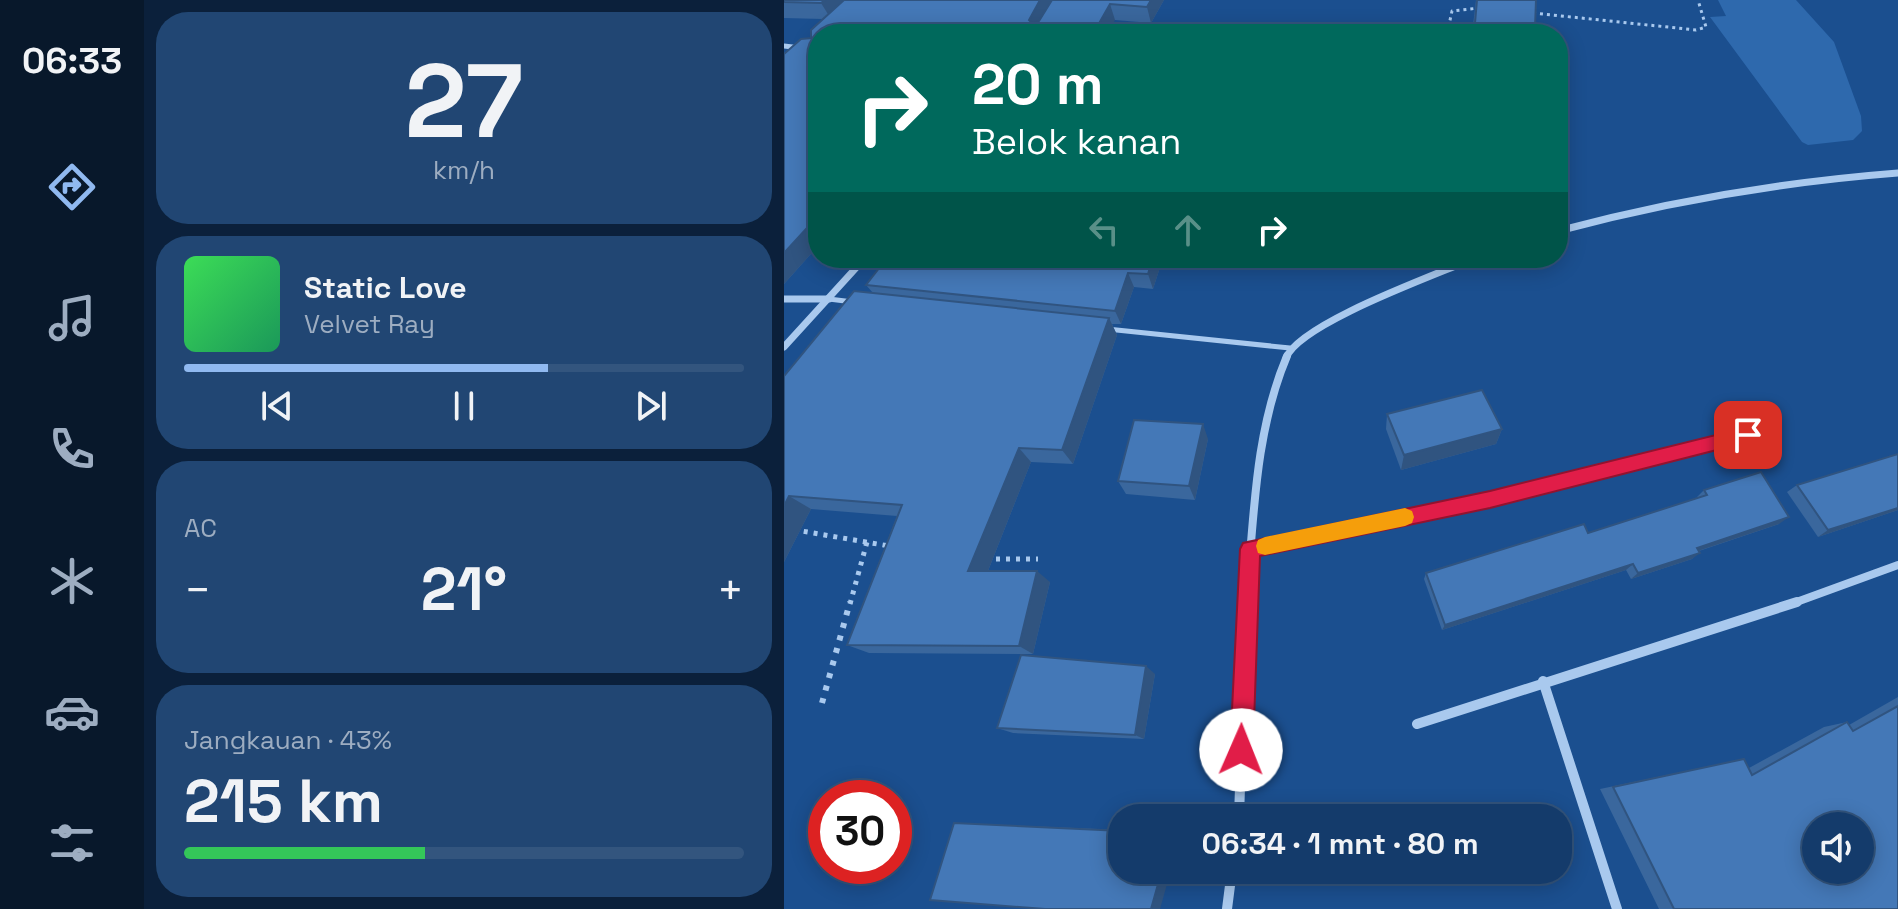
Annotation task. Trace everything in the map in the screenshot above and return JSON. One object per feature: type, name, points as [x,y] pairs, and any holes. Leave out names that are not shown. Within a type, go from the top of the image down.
[{"type":"street","points":[[784,46],[808,49]]},
{"type":"street","points":[[804,49],[808,46]]},
{"type":"street","points":[[1568,228],[1623,212],[1723,193],[1819,179],[1898,173]]},
{"type":"street","points":[[784,347],[856,268]]},
{"type":"street","points":[[1239,804],[1244,627],[1250,549],[1262,431],[1274,386],[1290,348],[1332,320],[1452,268]]},
{"type":"street","points":[[784,299],[829,299]]},
{"type":"street","points":[[1250,549],[1490,499],[1748,435]]},
{"type":"street","points":[[1417,724],[1543,681],[1803,600],[1898,565]]},
{"type":"street","points":[[1543,681],[1617,909]]},
{"type":"street","points":[[1227,909],[1230,884]]},
{"type":"lane","points":[[829,299],[859,302]]},
{"type":"lane","points":[[1103,328],[1290,348]]},
{"type":"path","points":[[1532,13],[1696,30],[1706,27],[1698,0]]},
{"type":"path","points":[[1449,24],[1452,11],[1487,8]]},
{"type":"path","points":[[784,528],[892,546]]},
{"type":"path","points":[[822,703],[867,542]]},
{"type":"path","points":[[972,558],[1038,559]]},
{"type":"shaded area","points":[[1718,0],[1796,0],[1834,42],[1861,116],[1862,131],[1853,140],[1808,145],[1802,142],[1710,17],[1726,16]]},
{"type":"building","points":[[784,0],[825,0],[821,3]]},
{"type":"building","points":[[844,0],[1040,0],[1029,20],[1033,24],[818,24]]},
{"type":"building","points":[[1052,0],[1151,0],[1147,7],[1110,4],[1099,24],[1033,24],[1039,21]]},
{"type":"building","points":[[1477,0],[1536,0],[1535,24],[1475,23]]},
{"type":"building","points":[[808,38],[808,227],[784,253],[784,54],[801,39]]},
{"type":"building","points":[[879,268],[1150,268],[1148,274],[1128,273],[1115,311],[866,285]]},
{"type":"building","points":[[854,291],[1109,318],[1062,450],[1019,448],[968,571],[1037,571],[1019,646],[847,645],[902,505],[789,496],[784,506],[784,376]]},
{"type":"building","points":[[1482,390],[1502,429],[1404,455],[1387,414]]},
{"type":"building","points":[[1134,420],[1203,424],[1189,486],[1118,481]]},
{"type":"building","points":[[1898,454],[1898,508],[1828,530],[1797,485]]},
{"type":"building","points":[[1761,472],[1789,517],[1697,548],[1700,553],[1638,573],[1633,564],[1445,625],[1426,573],[1584,524],[1588,533],[1707,495],[1704,490]]},
{"type":"building","points":[[1021,655],[1146,666],[1135,735],[997,728]]},
{"type":"building","points":[[1898,706],[1898,909],[1674,909],[1613,787],[1744,759],[1752,775],[1847,722],[1853,731]]},
{"type":"building","points":[[954,823],[1108,830],[1108,884],[1158,884],[1151,909],[1045,909],[930,900]]},
{"type":"slow traffic","points":[[1265,546],[1405,517]]},
{"type":"route","points":[[1241,750],[1244,627],[1250,549],[1490,499],[1748,435]]}]
